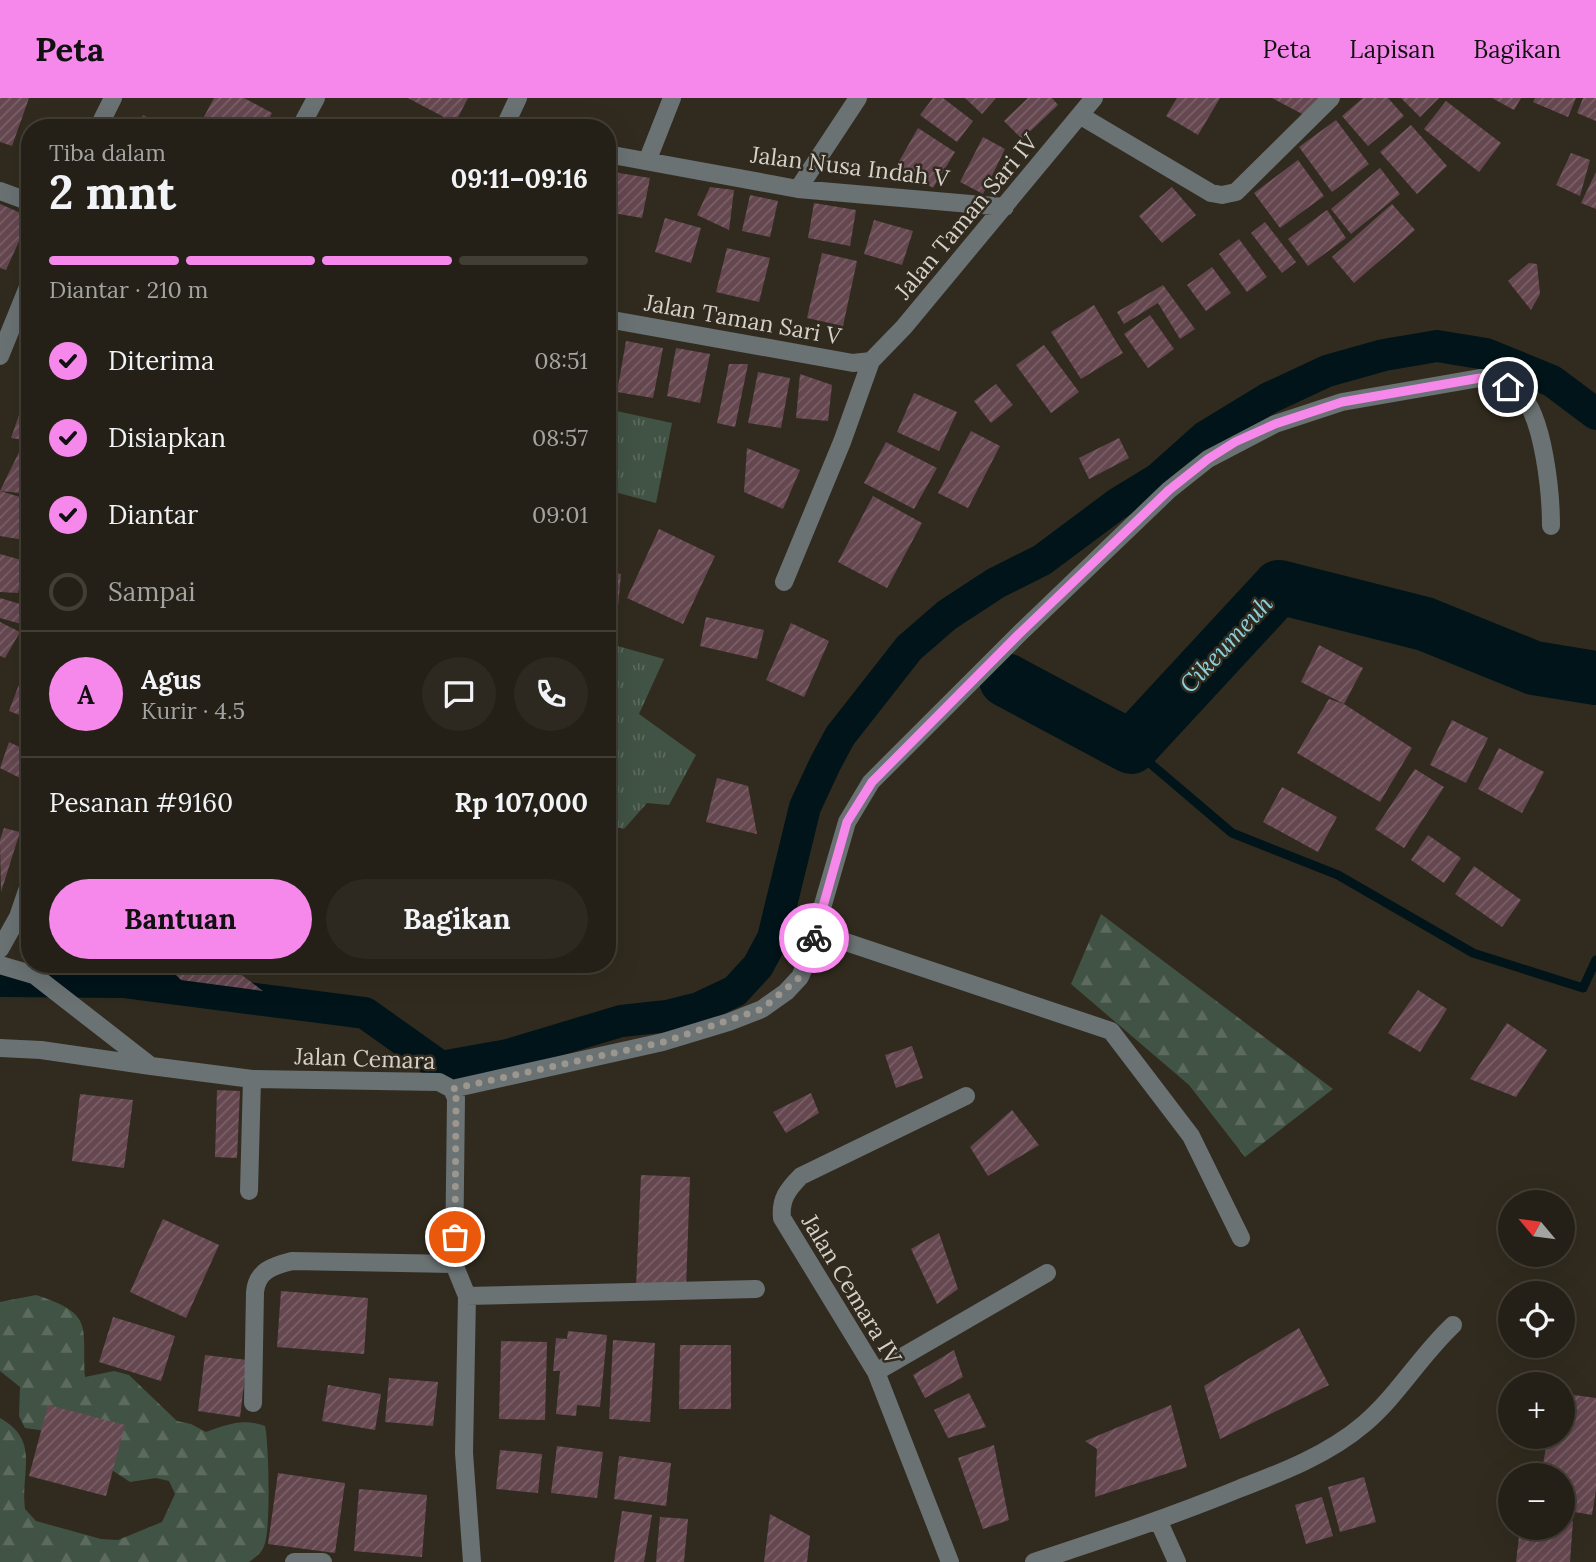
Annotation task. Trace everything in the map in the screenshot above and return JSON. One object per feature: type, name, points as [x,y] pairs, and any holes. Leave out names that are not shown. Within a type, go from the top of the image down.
[{"type":"street","points":[[103,119],[113,98]]},
{"type":"street","points":[[305,119],[316,98]]},
{"type":"street","points":[[508,119],[518,98]]},
{"type":"street","points":[[648,159],[672,98]]},
{"type":"street","name":"Jalan Taman Sari IV","points":[[871,361],[1005,208],[1094,98]]},
{"type":"street","points":[[1081,116],[1211,193],[1222,195],[1236,192],[1331,98]]},
{"type":"street","points":[[798,190],[854,101]]},
{"type":"street","name":"Jalan Nusa Indah V","points":[[616,154],[798,190],[1005,208]]},
{"type":"street","points":[[0,191],[21,199]]},
{"type":"street","points":[[0,356],[21,304]]},
{"type":"street","name":"Jalan Taman Sari V","points":[[616,321],[853,363],[871,361]]},
{"type":"street","points":[[784,582],[842,442],[871,361]]},
{"type":"street","points":[[452,1089],[663,1042],[762,1009],[800,977],[816,932],[847,822],[872,782],[1019,634],[1169,490],[1208,459],[1235,442],[1275,424],[1342,402],[1480,378],[1492,380],[1520,394],[1529,406],[1540,433],[1551,526]]},
{"type":"street","points":[[0,950],[21,908]]},
{"type":"street","points":[[816,932],[1111,1031],[1191,1136],[1241,1238]]},
{"type":"street","points":[[0,965],[21,971]]},
{"type":"street","points":[[27,973],[34,975],[117,1037],[151,1066]]},
{"type":"street","name":"Jalan Cemara","points":[[0,1048],[41,1050],[252,1079],[439,1082],[452,1089],[456,1098],[454,1264],[467,1296],[464,1453],[472,1562]]},
{"type":"street","points":[[249,1191],[252,1079]]},
{"type":"street","name":"Jalan Cemara IV","points":[[950,1562],[876,1372],[782,1218],[780,1208],[785,1192],[801,1176],[965,1096]]},
{"type":"street","points":[[253,1403],[255,1292],[256,1281],[262,1273],[276,1265],[292,1261],[454,1264]]},
{"type":"street","points":[[876,1372],[1047,1273]]},
{"type":"street","points":[[467,1296],[756,1289]]},
{"type":"street","points":[[1034,1562],[1159,1521],[1312,1458],[1362,1426],[1383,1406],[1430,1347],[1453,1325]]},
{"type":"street","points":[[1159,1521],[1177,1562]]},
{"type":"street","points":[[294,1562],[323,1562]]},
{"type":"green space","points":[[616,411],[672,423],[656,503],[616,492]]},
{"type":"green space","points":[[616,646],[664,659],[639,714],[696,755],[669,805],[647,803],[624,829],[616,827]]},
{"type":"green space","points":[[1101,914],[1333,1089],[1245,1157],[1189,1085],[1071,984]]},
{"type":"green space","points":[[36,1295],[68,1309],[82,1324],[85,1377],[114,1371],[129,1375],[177,1421],[191,1424],[206,1432],[242,1422],[265,1426],[268,1524],[262,1551],[249,1562],[0,1562],[0,1418],[13,1427],[25,1447],[25,1509],[36,1521],[101,1539],[118,1540],[162,1522],[175,1494],[169,1481],[156,1478],[130,1482],[54,1432],[25,1428],[19,1416],[20,1387],[0,1371],[0,1302]]},
{"type":"building","points":[[0,98],[29,98],[12,146],[0,142]]},
{"type":"building","points":[[214,98],[244,98],[272,113],[269,119],[203,119]]},
{"type":"building","points":[[408,98],[468,98],[457,119],[447,119]]},
{"type":"building","points":[[933,98],[943,98],[973,121],[957,142],[920,115]]},
{"type":"building","points":[[965,98],[996,98],[982,114]]},
{"type":"building","points":[[1028,98],[1052,98],[1058,105],[1022,139],[1004,121]]},
{"type":"building","points":[[1177,98],[1220,98],[1198,135],[1166,116]]},
{"type":"building","points":[[1272,98],[1319,98],[1306,116]]},
{"type":"building","points":[[1363,98],[1388,98],[1404,116],[1368,146],[1342,116]]},
{"type":"building","points":[[1401,98],[1439,98],[1420,117]]},
{"type":"building","points":[[1492,98],[1521,98],[1514,110]]},
{"type":"building","points":[[1535,98],[1576,98],[1568,117],[1533,102]]},
{"type":"building","points":[[1583,98],[1596,98],[1596,121],[1577,113]]},
{"type":"building","points":[[1446,101],[1501,143],[1479,172],[1424,129]]},
{"type":"building","points":[[1336,120],[1369,164],[1332,192],[1299,147]]},
{"type":"building","points":[[1411,125],[1447,166],[1417,194],[1380,152]]},
{"type":"building","points":[[918,128],[955,152],[933,188],[897,165]]},
{"type":"building","points":[[983,137],[1005,149],[983,194],[960,182]]},
{"type":"building","points":[[1571,153],[1590,160],[1580,196],[1556,185]]},
{"type":"building","points":[[1298,160],[1324,196],[1280,228],[1254,193]]},
{"type":"building","points":[[1380,168],[1400,194],[1351,234],[1331,209]]},
{"type":"building","points":[[616,172],[650,178],[642,218],[616,214]]},
{"type":"building","points":[[1596,172],[1596,209],[1581,203]]},
{"type":"building","points":[[710,187],[734,190],[729,230],[697,215]]},
{"type":"building","points":[[1172,187],[1196,215],[1162,243],[1139,216]]},
{"type":"building","points":[[750,195],[778,201],[770,237],[742,231]]},
{"type":"building","points":[[814,203],[856,210],[850,246],[808,238]]},
{"type":"building","points":[[0,204],[21,213],[21,237],[6,270],[0,268]]},
{"type":"building","points":[[1392,204],[1415,230],[1354,283],[1332,257]]},
{"type":"building","points":[[1327,210],[1346,238],[1308,266],[1288,239]]},
{"type":"building","points":[[665,218],[701,228],[691,263],[655,252]]},
{"type":"building","points":[[874,220],[913,231],[902,265],[864,254]]},
{"type":"building","points":[[1265,222],[1296,262],[1282,273],[1251,233]]},
{"type":"building","points":[[1239,239],[1267,277],[1247,292],[1219,254]]},
{"type":"building","points":[[727,248],[770,258],[759,302],[716,292]]},
{"type":"building","points":[[822,253],[857,261],[843,326],[807,318]]},
{"type":"building","points":[[1529,263],[1537,264],[1540,294],[1531,310],[1508,281]]},
{"type":"building","points":[[1212,267],[1231,293],[1206,311],[1187,285]]},
{"type":"building","points":[[1163,285],[1195,329],[1180,339],[1158,303],[1124,324],[1117,312]]},
{"type":"building","points":[[1094,305],[1123,353],[1081,379],[1051,332]]},
{"type":"building","points":[[1150,315],[1174,349],[1148,368],[1124,334]]},
{"type":"building","points":[[626,341],[663,348],[653,398],[617,392]]},
{"type":"building","points":[[1044,345],[1079,392],[1051,413],[1016,365]]},
{"type":"building","points":[[676,348],[710,354],[700,403],[667,396]]},
{"type":"building","points":[[729,364],[748,364],[735,427],[717,423]]},
{"type":"building","points":[[758,372],[790,378],[781,428],[748,423]]},
{"type":"building","points":[[800,374],[832,385],[828,421],[796,418]]},
{"type":"building","points":[[996,384],[1013,405],[991,423],[974,401]]},
{"type":"building","points":[[914,393],[957,412],[939,451],[897,432]]},
{"type":"building","points":[[21,409],[21,440],[11,438]]},
{"type":"building","points":[[971,431],[1000,446],[968,508],[938,493]]},
{"type":"building","points":[[1119,438],[1129,458],[1089,479],[1079,458]]},
{"type":"building","points":[[886,442],[937,468],[914,509],[864,483]]},
{"type":"building","points":[[747,448],[800,470],[783,509],[744,492]]},
{"type":"building","points":[[19,452],[21,452],[21,493],[0,491]]},
{"type":"building","points":[[0,491],[21,497],[21,540],[0,536]]},
{"type":"building","points":[[873,496],[922,523],[887,588],[838,562]]},
{"type":"building","points":[[659,529],[715,556],[683,624],[627,598]]},
{"type":"building","points":[[0,554],[21,560],[18,593],[0,592]]},
{"type":"building","points":[[616,573],[621,574],[616,606]]},
{"type":"building","points":[[0,598],[21,604],[21,624],[0,618]]},
{"type":"building","points":[[706,617],[764,630],[757,659],[700,646]]},
{"type":"building","points":[[0,622],[20,632],[5,658],[0,656]]},
{"type":"building","points":[[791,623],[829,641],[804,697],[766,680]]},
{"type":"building","points":[[1319,645],[1363,668],[1344,704],[1301,682]]},
{"type":"building","points":[[21,679],[21,716],[9,711]]},
{"type":"building","points":[[1329,699],[1344,704],[1412,748],[1380,802],[1297,753]]},
{"type":"building","points":[[1452,720],[1488,738],[1466,783],[1430,765]]},
{"type":"building","points":[[9,742],[21,748],[21,778],[0,768]]},
{"type":"building","points":[[1499,748],[1544,772],[1522,813],[1478,789]]},
{"type":"building","points":[[1415,769],[1444,787],[1404,848],[1375,829]]},
{"type":"building","points":[[717,778],[748,786],[757,834],[706,822]]},
{"type":"building","points":[[1282,787],[1337,817],[1318,852],[1263,822]]},
{"type":"building","points":[[4,828],[20,832],[1,892],[0,840]]},
{"type":"building","points":[[1428,835],[1461,858],[1444,883],[1411,860]]},
{"type":"building","points":[[1474,866],[1521,900],[1502,927],[1455,894]]},
{"type":"building","points":[[174,973],[239,973],[263,991],[181,980]]},
{"type":"building","points":[[1418,990],[1447,1009],[1420,1052],[1388,1033]]},
{"type":"building","points":[[1507,1023],[1547,1050],[1516,1097],[1470,1079]]},
{"type":"building","points":[[912,1046],[923,1078],[896,1088],[885,1055]]},
{"type":"building","points":[[217,1090],[240,1091],[237,1158],[215,1157]]},
{"type":"building","points":[[811,1093],[819,1113],[786,1133],[773,1112]]},
{"type":"building","points":[[80,1094],[133,1100],[124,1168],[72,1161]]},
{"type":"building","points":[[1012,1110],[1039,1145],[988,1176],[970,1147]]},
{"type":"building","points":[[641,1175],[690,1177],[686,1289],[636,1287]]},
{"type":"building","points":[[163,1219],[219,1245],[186,1318],[130,1292]]},
{"type":"building","points":[[939,1233],[958,1289],[937,1304],[911,1249]]},
{"type":"building","points":[[281,1291],[368,1298],[364,1354],[277,1347]]},
{"type":"building","points":[[113,1317],[175,1336],[161,1381],[99,1362]]},
{"type":"building","points":[[1299,1328],[1329,1385],[1220,1439],[1204,1386]]},
{"type":"building","points":[[568,1331],[607,1335],[600,1407],[577,1405],[576,1416],[556,1414],[560,1371],[553,1371],[556,1338],[567,1339]]},
{"type":"building","points":[[613,1340],[655,1343],[650,1422],[609,1419]]},
{"type":"building","points":[[501,1341],[547,1342],[545,1420],[499,1419]]},
{"type":"building","points":[[680,1345],[731,1345],[731,1409],[679,1409]]},
{"type":"building","points":[[954,1350],[963,1377],[925,1398],[913,1375]]},
{"type":"building","points":[[205,1355],[247,1360],[240,1417],[198,1411]]},
{"type":"building","points":[[389,1378],[438,1382],[433,1426],[385,1422]]},
{"type":"building","points":[[328,1385],[381,1394],[375,1430],[322,1421]]},
{"type":"building","points":[[969,1393],[986,1427],[948,1438],[934,1410]]},
{"type":"building","points":[[1575,1395],[1596,1398],[1596,1490],[1592,1515],[1575,1512],[1575,1463],[1543,1463],[1546,1449],[1575,1449]]},
{"type":"building","points":[[48,1405],[125,1425],[106,1496],[29,1476]]},
{"type":"building","points":[[1171,1405],[1187,1467],[1095,1497],[1097,1449],[1085,1441]]},
{"type":"building","points":[[994,1445],[1009,1520],[983,1529],[958,1458]]},
{"type":"building","points":[[557,1446],[603,1452],[597,1498],[551,1493]]},
{"type":"building","points":[[500,1450],[542,1454],[538,1493],[496,1489]]},
{"type":"building","points":[[619,1456],[671,1463],[666,1506],[614,1499]]},
{"type":"building","points":[[278,1473],[345,1483],[335,1553],[268,1544]]},
{"type":"building","points":[[1364,1477],[1376,1522],[1340,1532],[1328,1487]]},
{"type":"building","points":[[359,1489],[427,1495],[422,1557],[354,1551]]},
{"type":"building","points":[[1322,1497],[1333,1536],[1306,1544],[1295,1505]]},
{"type":"building","points":[[622,1511],[652,1515],[644,1562],[614,1562]]},
{"type":"building","points":[[770,1514],[810,1536],[807,1562],[764,1562]]},
{"type":"building","points":[[660,1517],[688,1519],[684,1562],[656,1562]]},
{"type":"building","points":[[1519,1540],[1572,1540],[1570,1562],[1516,1562]]},
{"type":"waterway","points":[[0,981],[123,982],[365,1013],[441,1067],[508,1055],[621,1021],[667,1016],[699,1008],[735,991],[758,966],[773,938],[805,807],[825,764],[840,736],[909,648],[947,615],[996,583],[1042,560],[1117,504],[1158,479],[1205,437],[1269,398],[1327,371],[1384,355],[1437,346],[1486,354],[1552,381],[1596,414]]},
{"type":"waterway","name":"Cikeumeuh","points":[[1006,680],[1131,747],[1279,587],[1425,624],[1534,668],[1596,678]]},
{"type":"waterway","points":[[1131,747],[1232,833],[1338,875],[1473,953],[1583,988],[1596,960]]},
{"type":"way so far","points":[[455,1237],[456,1098],[452,1089],[663,1042],[762,1009],[786,992],[800,977],[814,938]]},
{"type":"route","points":[[814,938],[847,822],[872,782],[1019,634],[1169,490],[1208,459],[1235,442],[1275,424],[1342,402],[1480,378],[1508,387]]}]
